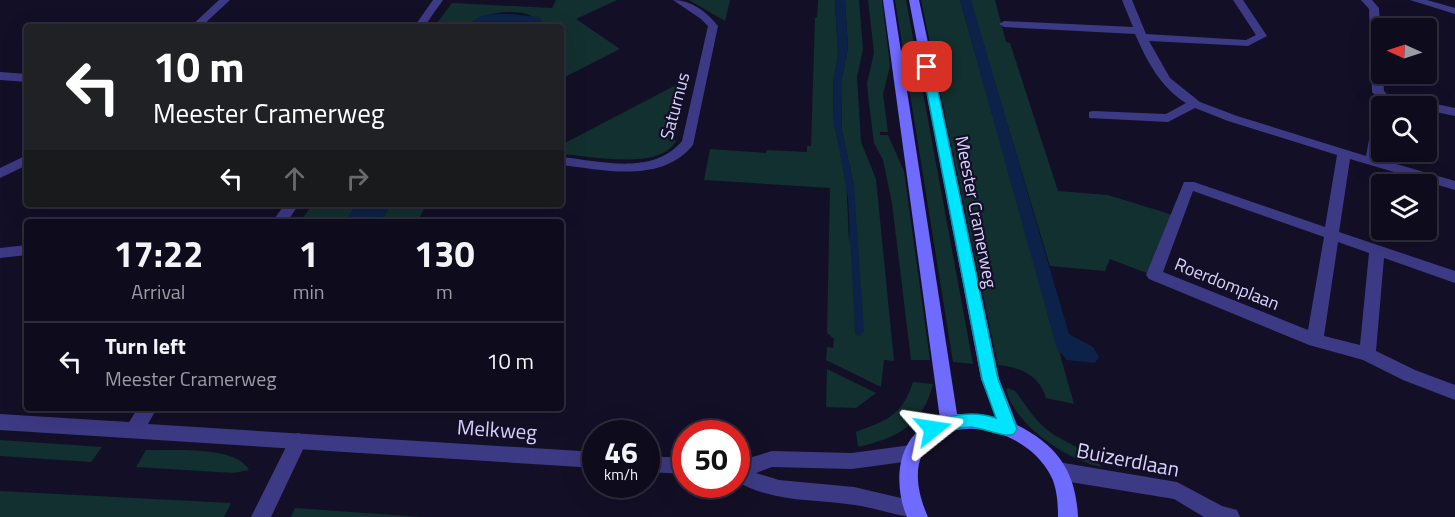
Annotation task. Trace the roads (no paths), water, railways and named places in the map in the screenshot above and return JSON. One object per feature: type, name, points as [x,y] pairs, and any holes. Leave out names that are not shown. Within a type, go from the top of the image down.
[{"type":"main road","points":[[888,0],[949,422]]},
{"type":"main road","name":"Meester Cramerweg","points":[[914,0],[990,379],[1008,429]]},
{"type":"main road","points":[[916,514],[906,480],[911,453],[920,440],[933,429],[949,422],[968,420],[988,422],[1008,429],[1034,444],[1058,471],[1068,500],[1068,517]]},
{"type":"street","points":[[198,24],[225,0]]},
{"type":"street","points":[[421,24],[438,0]]},
{"type":"street","name":"Saturnus","points":[[564,161],[648,166],[666,162],[684,150],[688,142],[713,26],[705,17],[678,0]]},
{"type":"street","points":[[1126,0],[1160,74],[1175,90],[1195,103],[1224,115],[1371,162]]},
{"type":"street","points":[[1004,24],[1248,43],[1262,36],[1238,0]]},
{"type":"street","points":[[1366,0],[1374,8],[1378,92],[1382,96]]},
{"type":"street","points":[[1415,0],[1455,10]]},
{"type":"street","points":[[0,76],[24,78]]},
{"type":"street","points":[[1093,115],[1168,118],[1195,103]]},
{"type":"street","points":[[1437,108],[1455,112]]},
{"type":"street","points":[[1315,340],[1344,154]]},
{"type":"street","points":[[0,174],[24,161]]},
{"type":"street","points":[[1372,162],[1455,186]]},
{"type":"street","name":"Roerdomplaan","points":[[1455,277],[1377,252],[1189,185],[1154,275],[1315,340],[1367,354],[1409,375],[1455,393]]},
{"type":"street","points":[[0,253],[24,250]]},
{"type":"street","points":[[1367,354],[1377,252]]},
{"type":"street","points":[[134,430],[146,411]]},
{"type":"street","name":"Melkweg","points":[[0,422],[582,459]]},
{"type":"street","points":[[261,517],[298,441]]},
{"type":"street","points":[[750,466],[772,459],[852,461],[911,453]]},
{"type":"street","name":"Buizerdlaan","points":[[1058,471],[1177,491],[1220,516]]},
{"type":"street","points":[[750,480],[784,492],[854,496],[916,514]]},
{"type":"water","points":[[835,0],[845,0],[848,48],[841,82],[842,131],[854,186],[864,331],[860,336],[855,334],[848,197],[834,123],[833,84],[838,55]]},
{"type":"water","points":[[960,0],[971,0],[1069,334],[1093,347],[1099,357],[1095,363],[1067,360],[1057,349]]},
{"type":"water","points":[[491,14],[539,17],[543,24],[470,24],[481,16]]},
{"type":"water","points":[[355,207],[389,207],[383,219],[347,219]]}]
